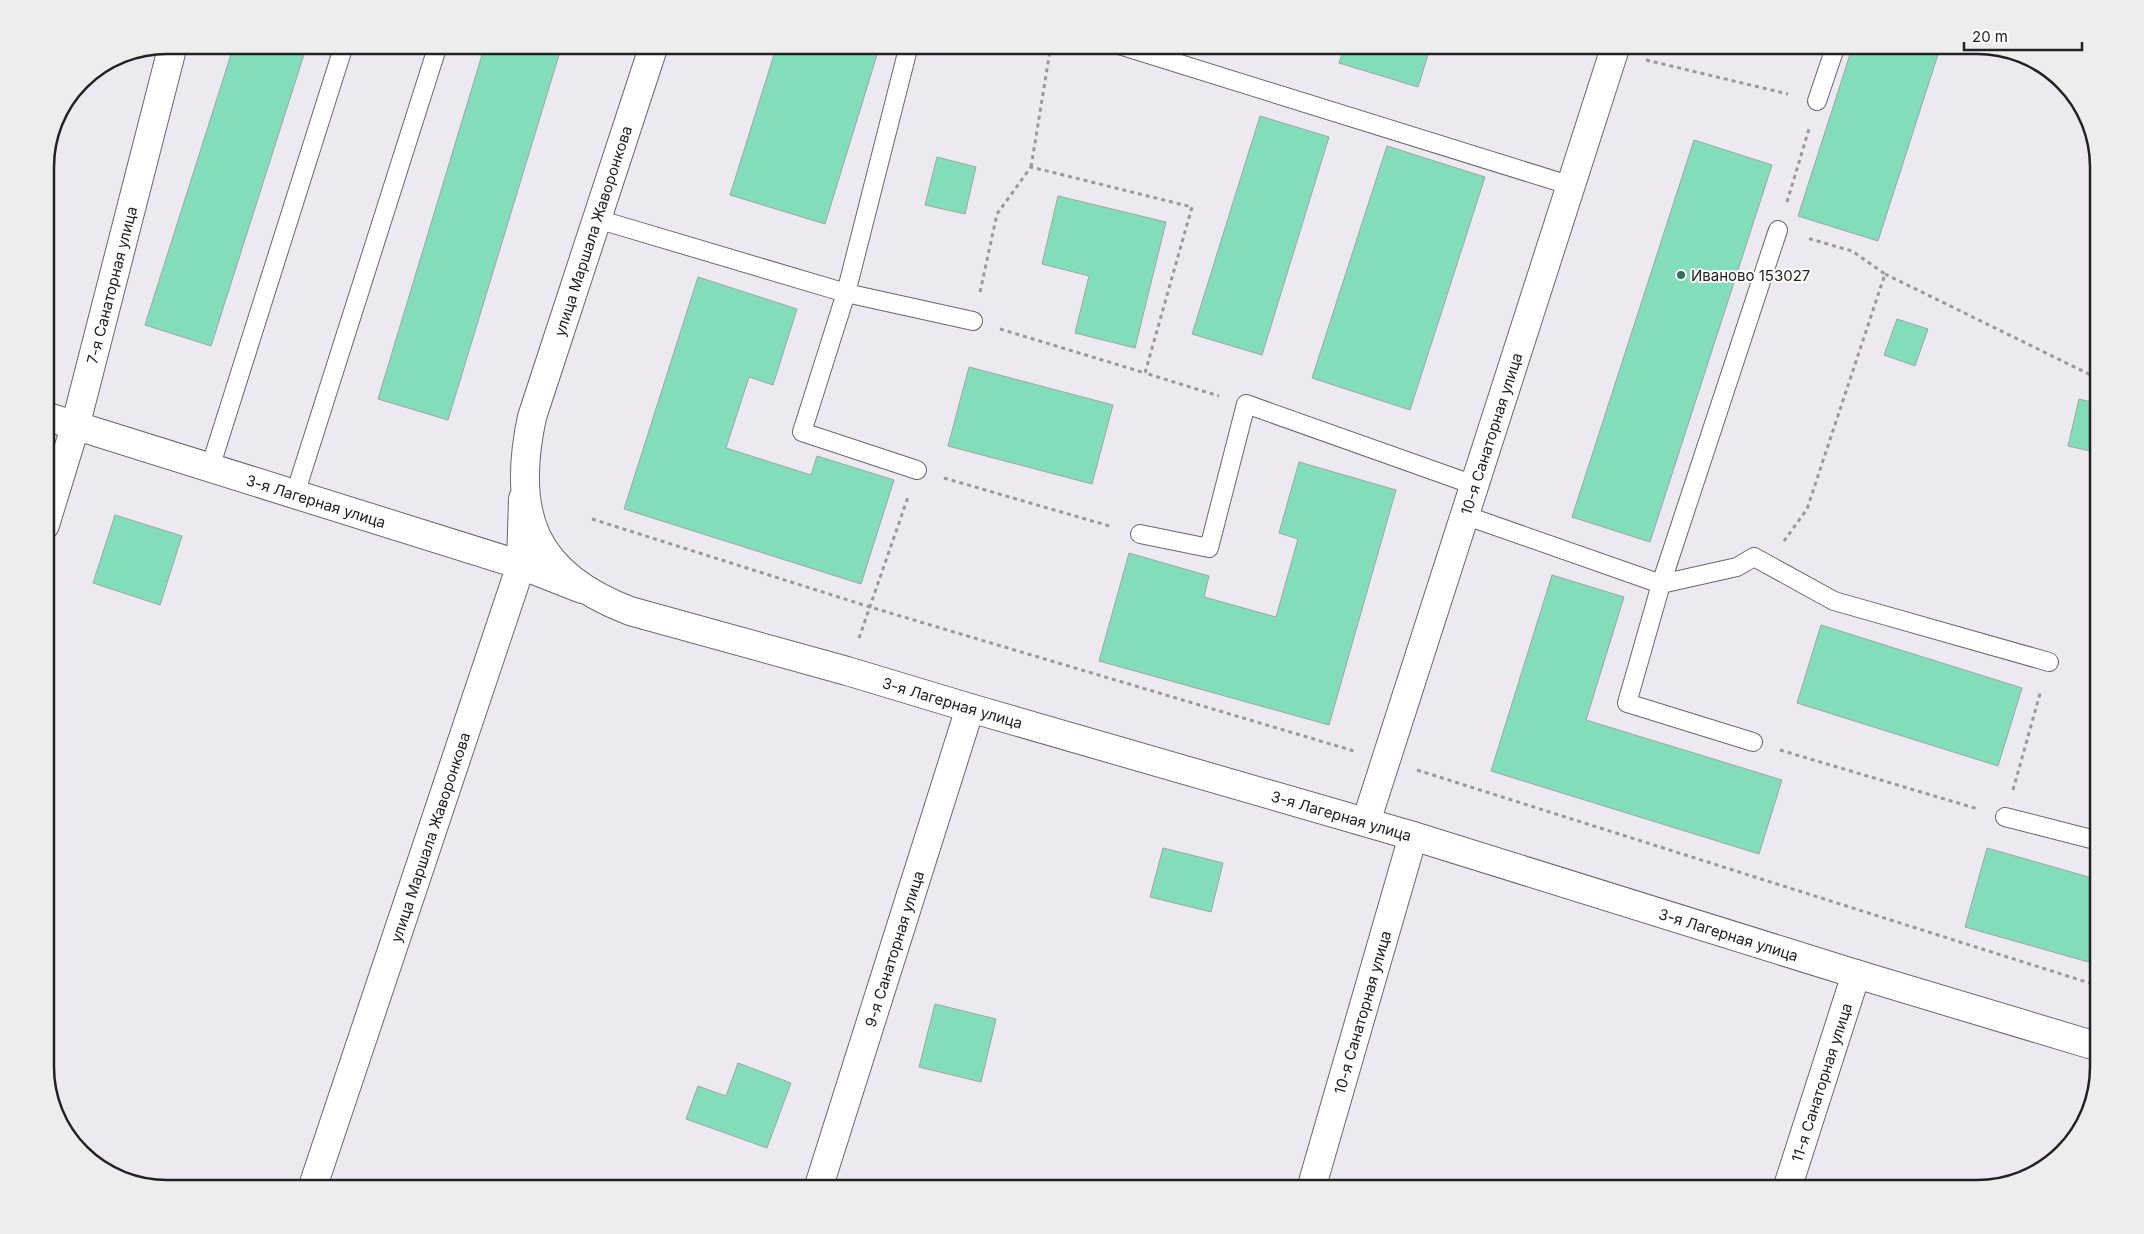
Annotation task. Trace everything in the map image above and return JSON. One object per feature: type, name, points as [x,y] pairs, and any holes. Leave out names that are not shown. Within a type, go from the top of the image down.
[{"type":"street","name":"7-я Санаторная улица","points":[[54,496],[75,427],[170,54]]},
{"type":"street","name":"улица Маршала Жаворонкова","points":[[532,417],[651,54]]},
{"type":"street","name":"10-я Санаторная улица","points":[[1366,822],[1613,54]]},
{"type":"street","name":"3-я Лагерная улица","points":[[532,417],[526,446],[523,480],[527,506],[539,543],[560,571],[604,601],[630,611],[847,670],[970,708],[1413,836],[1856,974],[2090,1044]]},
{"type":"street","name":"3-я Лагерная улица","points":[[54,419],[521,565],[584,589]]},
{"type":"street","name":"улица Маршала Жаворонкова","points":[[315,1180],[521,565],[523,480]]},
{"type":"street","name":"9-я Санаторная улица","points":[[821,1180],[970,708]]},
{"type":"street","name":"10-я Санаторная улица","points":[[1314,1180],[1413,836]]},
{"type":"street","name":"11-я Санаторная улица","points":[[1790,1180],[1856,974]]},
{"type":"lane","points":[[210,468],[341,54]]},
{"type":"lane","points":[[295,494],[435,54]]},
{"type":"lane","points":[[907,54],[846,293],[802,432],[918,470]]},
{"type":"lane","points":[[1148,54],[1572,186]]},
{"type":"lane","points":[[1817,101],[1833,54]]},
{"type":"lane","points":[[597,219],[846,293],[973,321]]},
{"type":"lane","points":[[1753,742],[1628,703],[1662,584],[1778,230]]},
{"type":"lane","points":[[1140,534],[1209,548],[1246,404],[1474,485]]},
{"type":"lane","points":[[1464,515],[1662,584],[1737,567],[1754,557],[1834,600],[2049,662]]},
{"type":"lane","points":[[2005,817],[2090,838]]},
{"type":"path","points":[[1050,54],[1031,167],[997,214],[973,321],[1246,404]]},
{"type":"path","points":[[1638,54],[1817,101],[1778,230],[1852,250],[1885,274],[2090,375]]},
{"type":"path","points":[[1031,167],[1192,207],[1145,373]]},
{"type":"path","points":[[1754,557],[1784,541],[1806,508],[1885,274]]},
{"type":"path","points":[[847,670],[918,470],[1140,534]]},
{"type":"path","points":[[592,519],[870,607],[1386,760],[2090,983]]},
{"type":"path","points":[[1753,742],[2005,817],[2049,662]]},
{"type":"building","points":[[231,54],[304,54],[211,346],[145,325]]},
{"type":"building","points":[[482,54],[559,54],[448,420],[378,399]]},
{"type":"building","points":[[774,54],[877,54],[825,224],[730,195]]},
{"type":"building","points":[[1342,54],[1428,54],[1418,87],[1339,63]]},
{"type":"building","points":[[1850,54],[1938,54],[1878,241],[1798,216]]},
{"type":"building","points":[[1260,116],[1329,137],[1262,355],[1192,334]]},
{"type":"building","points":[[1694,140],[1772,165],[1650,542],[1572,517]]},
{"type":"building","points":[[1387,146],[1485,177],[1410,410],[1312,378]]},
{"type":"building","points":[[937,157],[976,167],[965,214],[925,205]]},
{"type":"building","points":[[1058,196],[1166,222],[1135,348],[1075,333],[1089,276],[1042,264]]},
{"type":"building","points":[[698,277],[797,309],[773,385],[749,377],[726,448],[811,475],[817,456],[894,480],[861,584],[624,509]]},
{"type":"building","points":[[1897,319],[1928,329],[1915,366],[1884,355]]},
{"type":"building","points":[[969,367],[1113,405],[1092,484],[948,446]]},
{"type":"building","points":[[2079,399],[2090,402],[2090,451],[2068,446]]},
{"type":"building","points":[[1299,462],[1396,490],[1329,725],[1099,661],[1129,553],[1209,576],[1204,597],[1276,617],[1298,539],[1279,533]]},
{"type":"building","points":[[115,515],[182,536],[160,605],[93,583]]},
{"type":"building","points":[[1552,575],[1624,597],[1586,720],[1782,780],[1759,854],[1491,771]]},
{"type":"building","points":[[1821,625],[2022,688],[1998,766],[1797,703]]},
{"type":"building","points":[[1163,848],[1223,863],[1211,912],[1150,897]]},
{"type":"building","points":[[1987,848],[2090,877],[2090,962],[1965,927]]},
{"type":"building","points":[[935,1004],[996,1019],[981,1082],[919,1067]]},
{"type":"building","points":[[738,1063],[791,1083],[767,1148],[686,1119],[698,1086],[726,1096]]},
{"type":"place","name":"Иваново 153027","points":[[1681,275]]}]
